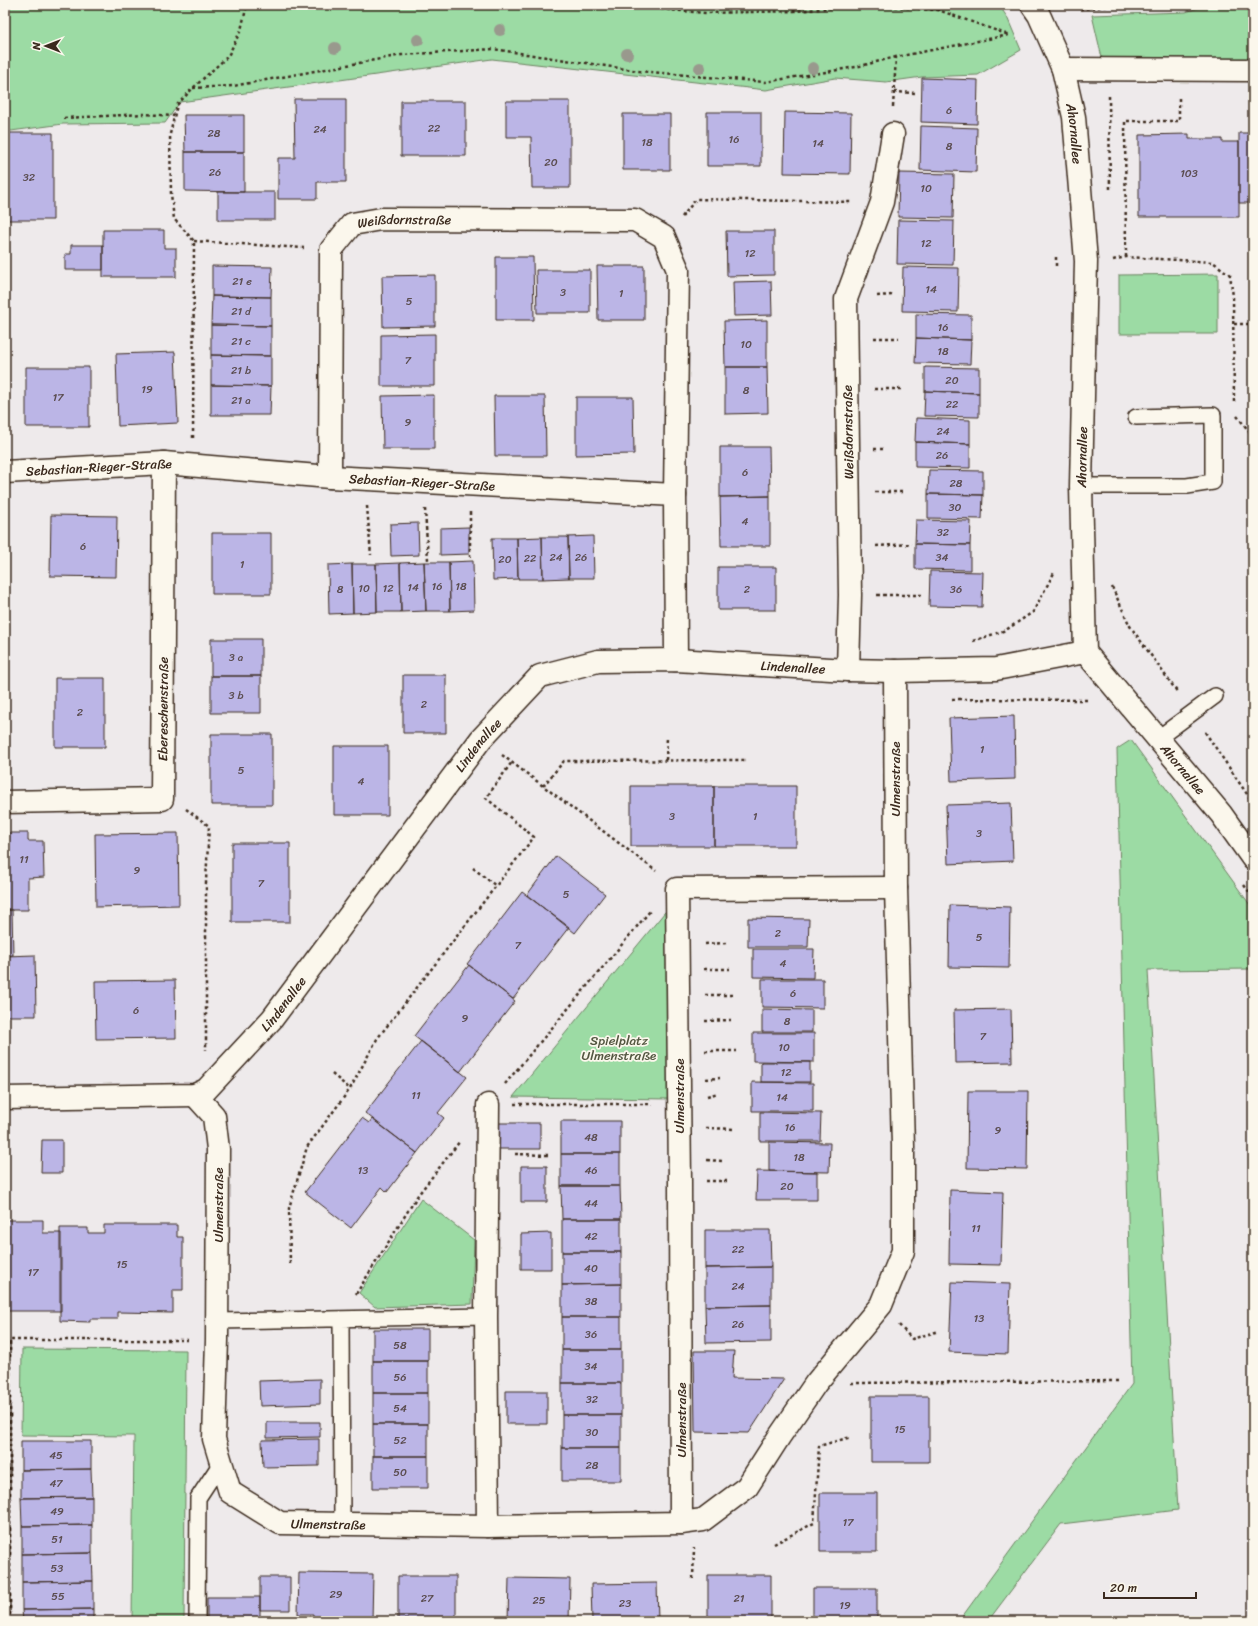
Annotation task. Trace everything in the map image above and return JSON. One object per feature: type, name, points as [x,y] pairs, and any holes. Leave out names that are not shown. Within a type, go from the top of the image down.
[{"type":"street","name":"Ahornallee","points":[[1032,5],[1039,15],[1064,69],[1074,117],[1086,260],[1081,486],[1085,652],[1249,847]]},
{"type":"street","points":[[1064,69],[1253,70]]},
{"type":"street","name":"Weißdornstraße","points":[[848,670],[850,595],[846,299],[882,202],[893,134]]},
{"type":"street","name":"Weißdornstraße","points":[[331,250],[352,224],[381,219],[635,220],[664,237]]},
{"type":"street","points":[[664,237],[678,270],[675,495],[676,660]]},
{"type":"street","points":[[330,477],[331,250]]},
{"type":"street","name":"Sebastian-Rieger-Straße","points":[[5,472],[164,463],[193,464],[330,477],[675,495]]},
{"type":"street","name":"Ebereschenstraße","points":[[162,799],[164,463]]},
{"type":"street","name":"Lindenallee","points":[[201,1093],[272,1019],[481,739],[540,676],[598,661],[676,660],[848,670],[895,671],[996,669],[1085,652]]},
{"type":"street","name":"Ulmenstraße","points":[[201,1093],[214,1116],[218,1149],[217,1331],[214,1439],[230,1492],[280,1523],[488,1526],[681,1523],[704,1520],[747,1487],[816,1383],[881,1305],[903,1251],[904,1146],[896,888],[895,671]]},
{"type":"street","points":[[5,802],[162,799]]},
{"type":"street","points":[[677,889],[896,888]]},
{"type":"street","name":"Ulmenstraße","points":[[677,889],[681,1523]]},
{"type":"street","points":[[5,1098],[201,1093]]},
{"type":"street","points":[[488,1104],[486,1316],[488,1526]]},
{"type":"lane","points":[[1081,486],[1187,486],[1213,482],[1213,414],[1136,417]]},
{"type":"lane","points":[[1157,739],[1215,696]]},
{"type":"lane","points":[[217,1331],[341,1319],[486,1316]]},
{"type":"lane","points":[[341,1319],[342,1524]]},
{"type":"lane","points":[[197,1621],[198,1498],[221,1463]]},
{"type":"path","points":[[193,464],[194,241],[174,219],[171,194],[170,134],[177,106],[193,88],[228,56],[241,30],[247,5]]},
{"type":"path","points":[[193,88],[233,86],[402,55],[493,49],[639,71],[765,82],[856,67],[896,57],[1009,35],[938,10],[869,5],[796,11],[706,13],[613,5]]},
{"type":"path","points":[[1075,5],[1081,9],[1117,5]]},
{"type":"path","points":[[893,134],[896,57]]},
{"type":"path","points":[[1109,69],[1110,197]]},
{"type":"path","points":[[894,92],[916,93]]},
{"type":"path","points":[[64,118],[144,114],[174,116]]},
{"type":"path","points":[[1126,257],[1124,121],[1179,121]]},
{"type":"path","points":[[664,237],[696,199],[882,202]]},
{"type":"path","points":[[194,241],[331,250]]},
{"type":"path","points":[[1056,250],[1056,273]]},
{"type":"path","points":[[1110,253],[1110,261],[1126,257],[1213,262],[1230,275],[1233,296],[1234,324],[1234,405]]},
{"type":"path","points":[[1234,324],[1253,324]]},
{"type":"path","points":[[1234,413],[1253,436]]},
{"type":"path","points":[[364,479],[371,555]]},
{"type":"path","points":[[423,482],[428,560]]},
{"type":"path","points":[[470,556],[471,484]]},
{"type":"path","points":[[849,547],[912,544]]},
{"type":"path","points":[[964,700],[966,643],[1006,630],[1033,612],[1055,571],[1055,563]]},
{"type":"path","points":[[1111,580],[1112,586],[1130,626],[1192,713],[1253,803]]},
{"type":"path","points":[[850,595],[923,595]]},
{"type":"path","points":[[949,699],[1090,700]]},
{"type":"path","points":[[666,760],[667,737]]},
{"type":"path","points":[[341,1319],[418,1195],[488,1104],[662,896],[677,889],[652,868],[481,739]]},
{"type":"path","points":[[544,786],[564,761],[746,760]]},
{"type":"path","points":[[290,1264],[289,1208],[307,1147],[350,1089],[377,1038],[534,837],[486,798],[512,762]]},
{"type":"path","points":[[162,799],[172,799],[209,826],[206,881],[201,1093]]},
{"type":"path","points":[[473,868],[496,886]]},
{"type":"path","points":[[1244,884],[1253,897]]},
{"type":"path","points":[[332,1074],[350,1089]]},
{"type":"path","points":[[488,1104],[679,1104]]},
{"type":"path","points":[[488,1154],[548,1155]]},
{"type":"path","points":[[881,1305],[912,1339],[939,1331]]},
{"type":"path","points":[[5,1619],[10,1620],[10,1340],[217,1331]]},
{"type":"path","points":[[816,1383],[1121,1381]]},
{"type":"path","points":[[774,1544],[814,1523],[819,1446],[851,1437]]},
{"type":"green space","points":[[5,5],[999,5],[1007,17],[1021,50],[978,75],[922,77],[886,82],[835,78],[766,90],[492,59],[180,102],[165,123],[63,124],[11,131],[5,125]]},
{"type":"green space","points":[[1207,5],[1253,5],[1253,60],[1102,58],[1092,15],[1186,12]]},
{"type":"green space","points":[[1218,274],[1218,334],[1119,334],[1119,275]]},
{"type":"green space","points":[[1131,740],[1253,909],[1253,969],[1148,970],[1178,1510],[1061,1524],[988,1621],[959,1621],[1132,1384],[1117,749]]},
{"type":"green space","name":"Spielplatz Ulmenstraße","points":[[669,907],[671,1099],[513,1097]]},
{"type":"green space","points":[[421,1199],[474,1240],[472,1304],[375,1307],[359,1293]]},
{"type":"green space","points":[[22,1349],[186,1350],[184,1621],[132,1621],[134,1436],[21,1435]]},
{"type":"building","points":[[922,78],[978,80],[977,124],[921,122]]},
{"type":"building","points":[[294,99],[346,99],[346,182],[317,182],[317,199],[278,199],[278,158],[295,158]]},
{"type":"building","points":[[401,101],[466,101],[466,156],[401,156]]},
{"type":"building","points":[[506,101],[570,101],[570,188],[532,188],[531,137],[506,137]]},
{"type":"building","points":[[707,112],[761,112],[761,166],[707,166]]},
{"type":"building","points":[[785,112],[851,113],[850,174],[784,173]]},
{"type":"building","points":[[623,114],[670,114],[670,170],[623,170]]},
{"type":"building","points":[[184,115],[244,115],[244,152],[185,152]]},
{"type":"building","points":[[921,126],[977,128],[976,172],[920,170]]},
{"type":"building","points":[[5,133],[53,133],[53,220],[5,220]]},
{"type":"building","points":[[1239,133],[1253,133],[1253,203],[1239,203]]},
{"type":"building","points":[[1189,134],[1189,139],[1222,139],[1222,142],[1239,142],[1239,217],[1139,217],[1139,135]]},
{"type":"building","points":[[185,152],[244,152],[244,192],[185,191]]},
{"type":"building","points":[[899,173],[954,174],[953,218],[898,217]]},
{"type":"building","points":[[218,192],[275,192],[275,220],[218,220]]},
{"type":"building","points":[[898,220],[954,221],[953,265],[897,264]]},
{"type":"building","points":[[103,230],[164,230],[164,248],[176,248],[176,277],[103,277]]},
{"type":"building","points":[[726,231],[774,231],[774,275],[727,276]]},
{"type":"building","points":[[71,245],[103,245],[103,270],[65,270],[65,254],[71,254]]},
{"type":"building","points":[[496,257],[533,257],[534,320],[496,320]]},
{"type":"building","points":[[212,266],[272,267],[271,297],[212,296]]},
{"type":"building","points":[[597,266],[644,266],[644,320],[598,320]]},
{"type":"building","points":[[903,267],[959,268],[958,312],[902,311]]},
{"type":"building","points":[[536,270],[590,270],[590,313],[537,313]]},
{"type":"building","points":[[435,275],[435,326],[383,327],[382,276]]},
{"type":"building","points":[[771,281],[772,315],[734,316],[733,282]]},
{"type":"building","points":[[212,296],[271,297],[271,326],[211,325]]},
{"type":"building","points":[[916,314],[971,315],[971,340],[916,338]]},
{"type":"building","points":[[767,320],[767,367],[725,367],[724,321]]},
{"type":"building","points":[[211,325],[271,326],[271,356],[211,355]]},
{"type":"building","points":[[435,334],[435,386],[381,386],[381,335]]},
{"type":"building","points":[[916,338],[971,340],[970,364],[915,363]]},
{"type":"building","points":[[175,352],[178,423],[118,426],[116,354]]},
{"type":"building","points":[[211,355],[271,356],[271,386],[211,385]]},
{"type":"building","points":[[26,367],[89,367],[89,427],[26,427]]},
{"type":"building","points":[[725,367],[767,367],[768,413],[725,414]]},
{"type":"building","points":[[925,367],[979,368],[979,393],[925,391]]},
{"type":"building","points":[[211,385],[271,386],[270,415],[211,415]]},
{"type":"building","points":[[925,391],[979,393],[979,417],[924,416]]},
{"type":"building","points":[[434,395],[434,449],[383,449],[382,396]]},
{"type":"building","points":[[494,396],[545,396],[546,456],[495,456]]},
{"type":"building","points":[[576,397],[633,397],[634,454],[576,455]]},
{"type":"building","points":[[916,418],[970,420],[970,444],[915,442]]},
{"type":"building","points":[[915,442],[970,444],[970,468],[915,467]]},
{"type":"building","points":[[720,447],[769,447],[770,496],[720,497]]},
{"type":"building","points":[[929,470],[983,471],[983,495],[928,494]]},
{"type":"building","points":[[928,494],[983,495],[982,519],[928,518]]},
{"type":"building","points":[[770,496],[770,546],[721,546],[720,497]]},
{"type":"building","points":[[51,515],[117,516],[116,577],[50,576]]},
{"type":"building","points":[[916,520],[971,521],[970,545],[915,544]]},
{"type":"building","points":[[418,523],[419,555],[391,556],[390,524]]},
{"type":"building","points":[[469,527],[469,554],[440,555],[440,528]]},
{"type":"building","points":[[212,533],[271,533],[271,594],[212,594]]},
{"type":"building","points":[[593,536],[594,578],[569,578],[568,537]]},
{"type":"building","points":[[542,537],[568,537],[569,578],[543,579]]},
{"type":"building","points":[[542,537],[543,579],[518,579],[517,538]]},
{"type":"building","points":[[492,538],[517,538],[518,579],[493,580]]},
{"type":"building","points":[[915,544],[970,545],[970,570],[915,569]]},
{"type":"building","points":[[473,561],[474,610],[450,611],[449,562]]},
{"type":"building","points":[[424,562],[449,562],[450,611],[426,611]]},
{"type":"building","points":[[424,562],[426,611],[401,612],[400,563]]},
{"type":"building","points":[[400,563],[401,612],[377,612],[376,564]]},
{"type":"building","points":[[352,564],[353,613],[329,614],[328,565]]},
{"type":"building","points":[[352,564],[376,564],[377,612],[353,613]]},
{"type":"building","points":[[718,567],[776,567],[776,610],[718,610]]},
{"type":"building","points":[[930,571],[983,572],[982,607],[929,606]]},
{"type":"building","points":[[211,639],[261,639],[261,676],[211,676]]},
{"type":"building","points":[[403,675],[446,675],[446,733],[403,733]]},
{"type":"building","points":[[211,676],[261,676],[261,713],[211,713]]},
{"type":"building","points":[[55,678],[105,678],[105,747],[55,747]]},
{"type":"building","points":[[1014,716],[1015,779],[951,781],[949,718]]},
{"type":"building","points":[[211,734],[272,734],[272,805],[211,805]]},
{"type":"building","points":[[334,746],[388,746],[388,815],[334,815]]},
{"type":"building","points":[[631,786],[714,786],[714,846],[631,846]]},
{"type":"building","points":[[714,786],[796,786],[796,846],[714,846]]},
{"type":"building","points":[[1011,803],[1013,861],[948,864],[946,805]]},
{"type":"building","points":[[5,833],[28,833],[28,841],[43,841],[44,877],[28,878],[28,910],[5,910]]},
{"type":"building","points":[[178,833],[179,905],[96,907],[95,834]]},
{"type":"building","points":[[232,843],[290,843],[290,922],[232,922]]},
{"type":"building","points":[[556,856],[605,894],[575,933],[527,895]]},
{"type":"building","points":[[522,892],[569,927],[513,999],[467,964]]},
{"type":"building","points":[[950,905],[1010,907],[1009,968],[949,967]]},
{"type":"building","points":[[5,910],[12,910],[13,955],[5,956]]},
{"type":"building","points":[[748,918],[809,919],[808,947],[748,947]]},
{"type":"building","points":[[753,949],[814,949],[813,978],[753,977]]},
{"type":"building","points":[[35,955],[36,1016],[5,1016],[5,956]]},
{"type":"building","points":[[469,965],[515,1001],[460,1072],[414,1036]]},
{"type":"building","points":[[762,979],[823,979],[823,1008],[762,1007]]},
{"type":"building","points":[[175,980],[176,1038],[96,1039],[95,981]]},
{"type":"building","points":[[762,1009],[812,1010],[812,1032],[762,1032]]},
{"type":"building","points":[[1011,1009],[1012,1062],[955,1063],[954,1010]]},
{"type":"building","points":[[753,1033],[814,1033],[814,1062],[753,1061]]},
{"type":"building","points":[[421,1041],[467,1077],[438,1113],[444,1118],[417,1153],[365,1113]]},
{"type":"building","points":[[761,1062],[810,1062],[810,1082],[761,1082]]},
{"type":"building","points":[[752,1082],[813,1083],[813,1111],[752,1111]]},
{"type":"building","points":[[968,1091],[1028,1091],[1027,1169],[967,1168]]},
{"type":"building","points":[[760,1112],[821,1113],[820,1141],[760,1141]]},
{"type":"building","points":[[362,1118],[369,1123],[372,1119],[417,1153],[387,1192],[382,1187],[351,1228],[305,1192]]},
{"type":"building","points":[[561,1121],[620,1121],[620,1154],[561,1154]]},
{"type":"building","points":[[499,1123],[540,1123],[540,1149],[499,1149]]},
{"type":"building","points":[[42,1140],[62,1140],[62,1173],[41,1173]]},
{"type":"building","points":[[769,1142],[830,1143],[829,1172],[769,1171]]},
{"type":"building","points":[[561,1154],[620,1154],[620,1186],[561,1186]]},
{"type":"building","points":[[521,1166],[547,1166],[547,1202],[521,1202]]},
{"type":"building","points":[[757,1171],[817,1172],[817,1200],[756,1200]]},
{"type":"building","points":[[561,1186],[620,1186],[621,1219],[562,1219]]},
{"type":"building","points":[[950,1190],[1003,1192],[1001,1265],[949,1264]]},
{"type":"building","points":[[562,1219],[621,1219],[621,1252],[562,1252]]},
{"type":"building","points":[[5,1220],[43,1220],[43,1233],[61,1233],[61,1311],[5,1311]]},
{"type":"building","points":[[104,1225],[177,1225],[177,1237],[183,1237],[183,1290],[173,1290],[173,1313],[117,1312],[117,1319],[90,1319],[90,1322],[60,1321],[60,1228],[88,1228],[88,1233],[104,1233]]},
{"type":"building","points":[[705,1230],[770,1230],[771,1267],[705,1268]]},
{"type":"building","points":[[551,1233],[551,1269],[521,1269],[521,1234]]},
{"type":"building","points":[[562,1252],[621,1252],[621,1284],[562,1285]]},
{"type":"building","points":[[771,1267],[771,1305],[705,1306],[705,1268]]},
{"type":"building","points":[[952,1282],[1010,1284],[1008,1354],[949,1352]]},
{"type":"building","points":[[621,1284],[621,1317],[562,1317],[562,1285]]},
{"type":"building","points":[[771,1305],[771,1342],[706,1343],[705,1306]]},
{"type":"building","points":[[562,1317],[621,1317],[621,1350],[562,1350]]},
{"type":"building","points":[[373,1329],[428,1329],[428,1361],[373,1361]]},
{"type":"building","points":[[562,1350],[621,1350],[621,1383],[562,1383]]},
{"type":"building","points":[[694,1351],[734,1351],[732,1378],[784,1379],[749,1433],[695,1432]]},
{"type":"building","points":[[373,1361],[428,1361],[428,1393],[373,1393]]},
{"type":"building","points":[[320,1379],[320,1404],[260,1406],[259,1381]]},
{"type":"building","points":[[562,1383],[621,1383],[621,1415],[562,1415]]},
{"type":"building","points":[[506,1391],[547,1391],[547,1424],[506,1424]]},
{"type":"building","points":[[373,1393],[428,1393],[428,1424],[373,1424]]},
{"type":"building","points":[[871,1396],[929,1396],[929,1462],[871,1462]]},
{"type":"building","points":[[562,1415],[621,1415],[621,1448],[562,1448]]},
{"type":"building","points":[[267,1422],[320,1422],[320,1437],[267,1438]]},
{"type":"building","points":[[373,1424],[428,1424],[428,1456],[373,1456]]},
{"type":"building","points":[[319,1439],[319,1466],[263,1467],[262,1440]]},
{"type":"building","points":[[21,1441],[91,1441],[91,1469],[21,1470]]},
{"type":"building","points":[[562,1448],[621,1448],[621,1481],[562,1481]]},
{"type":"building","points":[[373,1456],[428,1456],[428,1488],[373,1488]]},
{"type":"building","points":[[91,1469],[92,1497],[21,1498],[21,1470]]},
{"type":"building","points":[[820,1493],[877,1493],[877,1552],[820,1552]]},
{"type":"building","points":[[92,1497],[92,1525],[22,1526],[21,1498]]},
{"type":"building","points":[[92,1525],[92,1553],[22,1554],[22,1526]]},
{"type":"building","points":[[92,1553],[93,1581],[22,1582],[22,1554]]},
{"type":"building","points":[[299,1573],[373,1574],[372,1620],[313,1621],[313,1614],[298,1614]]},
{"type":"building","points":[[708,1575],[771,1575],[771,1621],[708,1621]]},
{"type":"building","points":[[398,1576],[456,1576],[456,1619],[398,1619]]},
{"type":"building","points":[[260,1577],[290,1577],[290,1610],[260,1610]]},
{"type":"building","points":[[509,1578],[570,1579],[569,1621],[508,1621]]},
{"type":"building","points":[[93,1581],[93,1609],[22,1610],[22,1582]]},
{"type":"building","points":[[657,1583],[658,1621],[592,1621],[591,1584]]},
{"type":"building","points":[[813,1588],[877,1588],[877,1621],[813,1621]]},
{"type":"building","points":[[207,1597],[260,1597],[260,1621],[207,1621]]},
{"type":"building","points":[[93,1609],[93,1621],[23,1621],[22,1610]]}]
